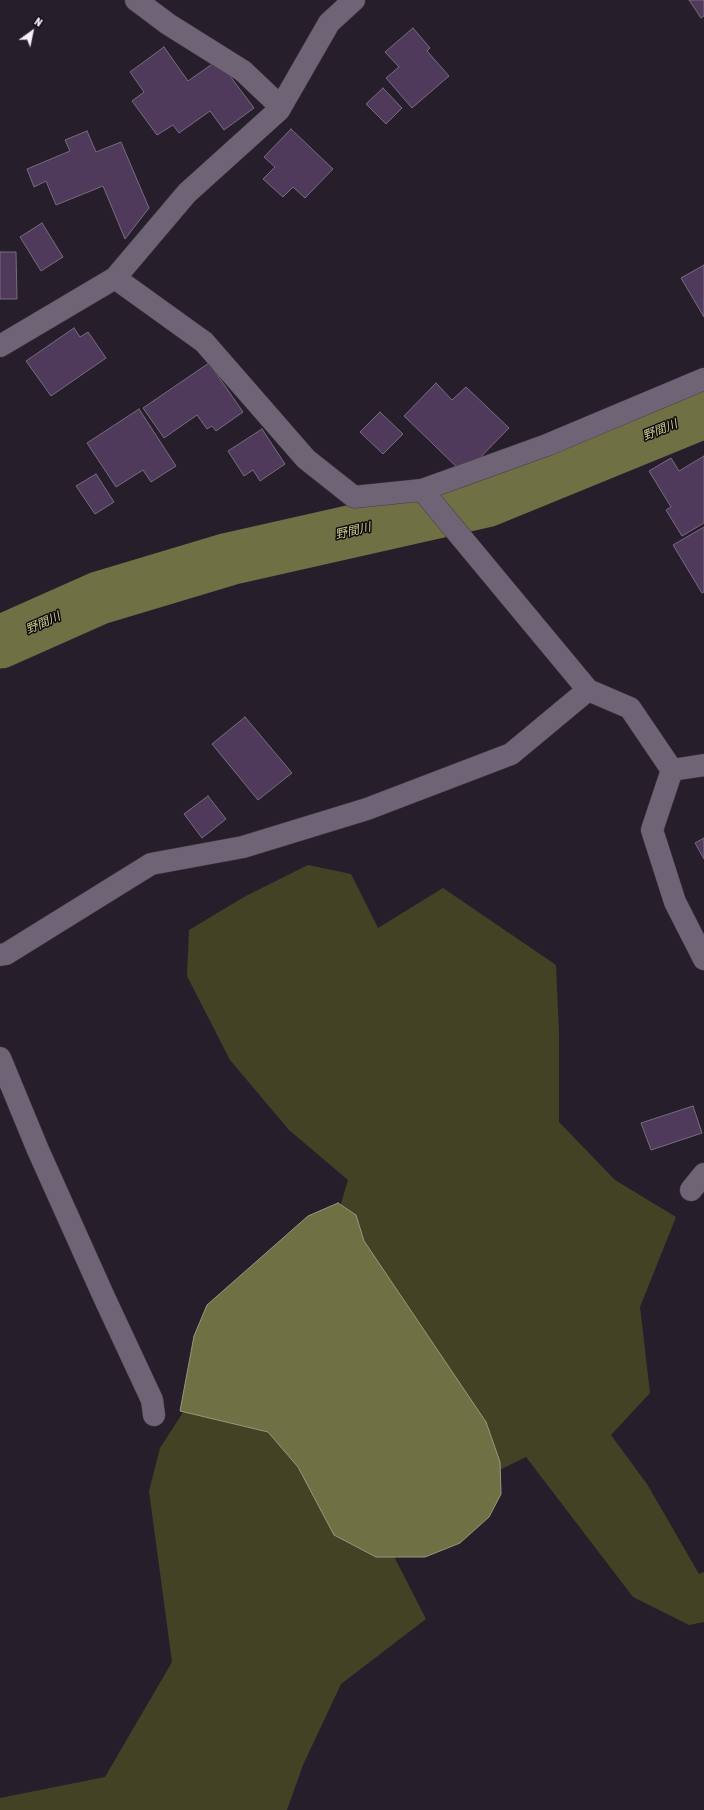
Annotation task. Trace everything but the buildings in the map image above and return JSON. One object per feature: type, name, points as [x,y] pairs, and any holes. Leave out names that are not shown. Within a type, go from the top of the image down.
[{"type":"street","points":[[136,0],[168,24],[243,72],[281,106]]},
{"type":"street","points":[[0,346],[115,278],[187,193],[279,110],[329,23],[354,0]]},
{"type":"street","points":[[115,278],[204,342],[306,459],[354,497],[422,490],[547,445],[704,379]]},
{"type":"street","points":[[422,490],[588,690],[630,708],[672,770]]},
{"type":"street","points":[[0,955],[6,954],[151,864],[250,845],[367,809],[511,754],[588,690]]},
{"type":"street","points":[[672,770],[704,765]]},
{"type":"street","points":[[672,770],[652,830],[675,902],[704,959]]},
{"type":"street","points":[[0,1058],[41,1157],[152,1400],[154,1415]]},
{"type":"shaded area","points":[[308,865],[351,874],[378,928],[443,888],[556,965],[559,1034],[559,1122],[615,1180],[676,1217],[640,1307],[650,1393],[611,1435],[647,1484],[699,1574],[704,1572],[704,1622],[689,1625],[633,1597],[526,1457],[380,1529],[426,1619],[341,1684],[303,1765],[287,1810],[0,1810],[0,1798],[105,1777],[172,1662],[149,1491],[160,1448],[209,1372],[324,1260],[348,1180],[289,1130],[230,1060],[187,976],[189,930],[244,897]]},
{"type":"shaded area","points":[[338,1203],[356,1215],[364,1241],[486,1422],[500,1462],[501,1494],[489,1517],[460,1543],[425,1557],[376,1557],[334,1535],[298,1467],[268,1432],[180,1411],[194,1336],[207,1305],[308,1216]]},
{"type":"waterway","name":"野間川","points":[[0,642],[99,598],[229,559],[486,501],[704,412]]}]
